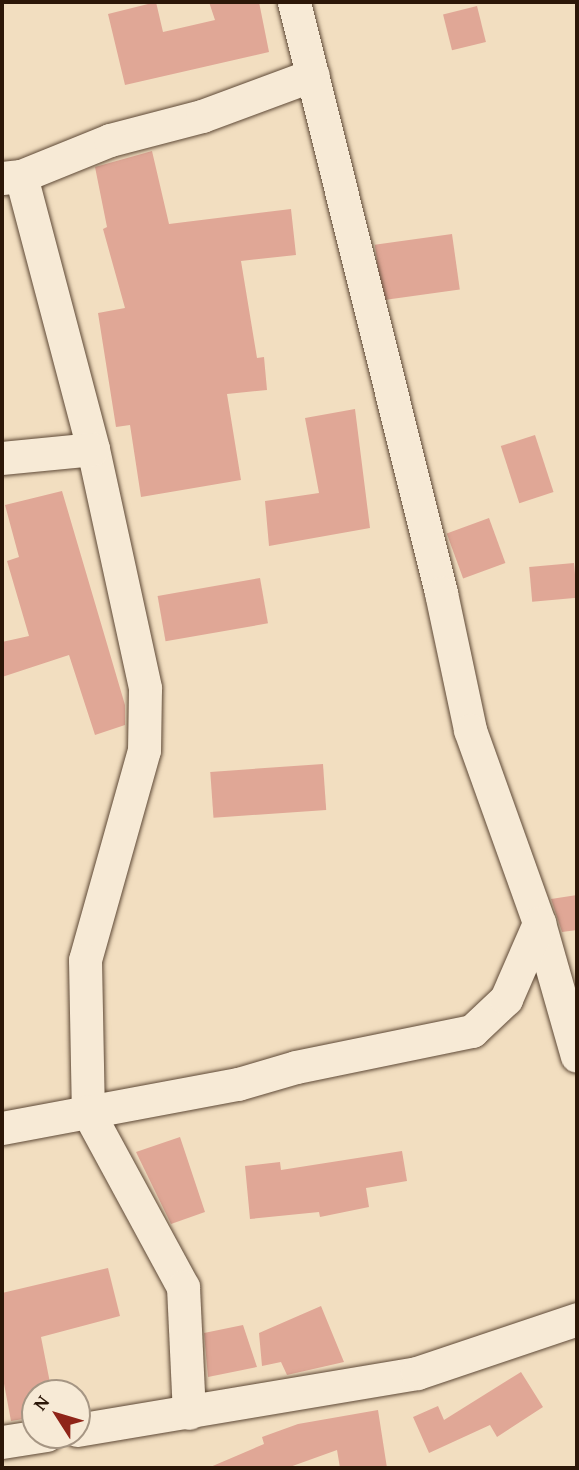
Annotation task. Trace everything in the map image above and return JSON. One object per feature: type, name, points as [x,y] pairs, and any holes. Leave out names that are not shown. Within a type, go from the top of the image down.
[{"type":"street","points":[[294,2],[442,593],[470,730],[539,923],[577,1056]]},
{"type":"street","points":[[189,1413],[183,1287],[88,1112],[85,960],[145,737],[145,688],[93,449],[12,177],[110,140],[202,116],[313,75]]},
{"type":"street","points":[[2,458],[93,449]]},
{"type":"street","points":[[2,1128],[238,1084],[296,1067],[472,1031],[506,999],[539,923]]},
{"type":"street","points":[[91,1428],[417,1373],[577,1319]]},
{"type":"street","points":[[2,1442],[21,1439]]},
{"type":"building","points":[[156,2],[163,32],[215,20],[209,2],[259,2],[269,52],[125,85],[108,14]]},
{"type":"building","points":[[477,6],[486,42],[452,50],[443,14]]},
{"type":"building","points":[[152,151],[169,224],[291,209],[296,255],[241,261],[257,358],[264,357],[267,390],[227,394],[241,480],[141,497],[130,425],[116,427],[98,313],[125,308],[103,229],[107,227],[95,167]]},
{"type":"building","points":[[452,234],[460,289],[383,300],[375,245]]},
{"type":"building","points":[[355,409],[370,528],[269,546],[265,501],[319,493],[305,418]]},
{"type":"building","points":[[535,435],[554,492],[519,503],[501,446]]},
{"type":"building","points":[[62,491],[125,705],[125,725],[95,735],[69,655],[2,677],[2,642],[29,636],[7,561],[19,557],[5,505]]},
{"type":"building","points":[[489,518],[505,563],[463,578],[447,533]]},
{"type":"building","points":[[574,563],[577,598],[532,602],[529,567]]},
{"type":"building","points":[[260,578],[268,623],[166,641],[158,596]]},
{"type":"building","points":[[323,764],[326,810],[213,818],[210,772]]},
{"type":"building","points":[[577,895],[577,930],[562,932],[551,899]]},
{"type":"building","points":[[180,1137],[205,1212],[171,1224],[136,1152]]},
{"type":"building","points":[[402,1151],[407,1181],[366,1188],[369,1207],[320,1217],[319,1212],[250,1219],[245,1166],[280,1162],[281,1170]]},
{"type":"building","points":[[108,1268],[120,1316],[41,1337],[49,1379],[21,1379],[21,1419],[11,1421],[2,1373],[2,1293]]},
{"type":"building","points":[[321,1306],[344,1362],[287,1375],[281,1362],[262,1366],[259,1333]]},
{"type":"building","points":[[243,1325],[257,1367],[208,1377],[204,1333]]},
{"type":"building","points":[[521,1372],[543,1407],[497,1437],[490,1425],[429,1453],[413,1417],[438,1406],[444,1420]]},
{"type":"building","points":[[378,1410],[387,1468],[340,1468],[337,1450],[287,1468],[208,1468],[264,1444],[262,1437],[298,1424]]}]
